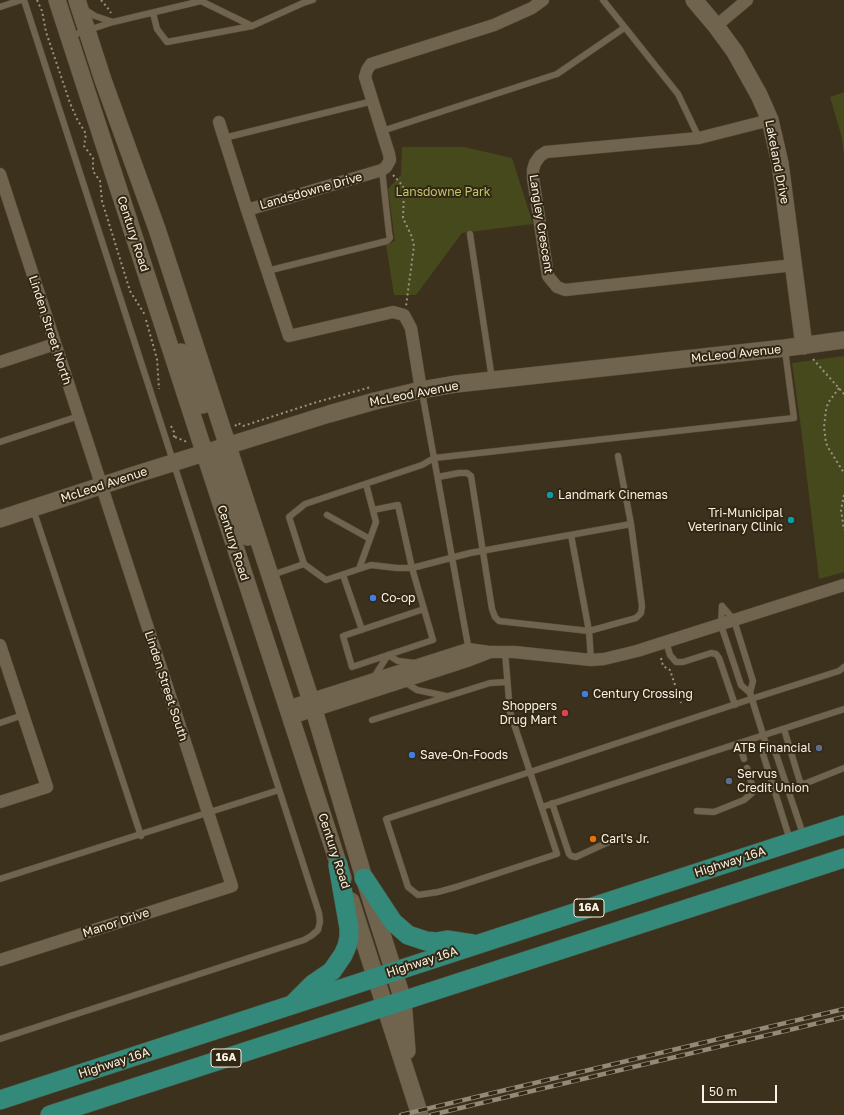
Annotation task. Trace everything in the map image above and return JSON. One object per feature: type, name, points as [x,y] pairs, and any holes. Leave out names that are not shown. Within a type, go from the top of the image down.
[{"type":"main road","name":"Century Road","points":[[57,0],[420,1115]]},
{"type":"main road","name":"Lakeland Drive","points":[[694,0],[735,52],[759,95],[770,120],[780,163],[794,265],[809,352]]},
{"type":"main road","name":"Century Road","points":[[78,3],[118,122],[157,228],[264,555],[312,704],[364,878],[403,1000],[410,1085]]},
{"type":"main road","points":[[145,271],[198,389],[210,426],[217,439],[228,446]]},
{"type":"main road","name":"McLeod Avenue","points":[[0,519],[101,486],[170,456],[204,453],[375,400],[421,390],[492,380],[785,348],[809,352],[844,340]]},
{"type":"main road","points":[[204,453],[214,458],[218,462],[247,536],[264,555]]},
{"type":"main road","name":"Highway 16A","points":[[0,1100],[844,826]]},
{"type":"main road","name":"16A","points":[[50,1115],[844,858]]},
{"type":"main road","points":[[292,1005],[313,984],[332,971],[347,946],[349,928],[338,865]]},
{"type":"main road","points":[[364,878],[393,922],[408,935],[426,941],[436,942],[447,940],[477,944]]},
{"type":"street","points":[[384,168],[390,160],[365,78],[367,70],[371,64],[494,25],[532,8],[543,0]]},
{"type":"street","points":[[716,26],[747,0]]},
{"type":"street","name":"Langley Crescent","points":[[770,120],[699,138],[546,152],[540,156],[535,162],[533,178],[548,276],[557,287],[565,290],[794,265]]},
{"type":"street","points":[[219,122],[247,210]]},
{"type":"street","name":"Landsdowne Drive","points":[[384,168],[247,210],[289,336],[393,312],[404,315]]},
{"type":"street","name":"Linden Street North","points":[[0,174],[101,486]]},
{"type":"street","points":[[404,315],[411,328],[421,390]]},
{"type":"street","points":[[0,362],[55,344]]},
{"type":"street","name":"Linden Street South","points":[[101,486],[232,886]]},
{"type":"street","points":[[289,712],[372,680],[420,664],[469,654],[505,652],[591,660],[604,659],[637,651],[844,585]]},
{"type":"street","points":[[0,645],[47,787],[0,802]]},
{"type":"street","points":[[312,704],[403,681],[469,654]]},
{"type":"street","name":"Manor Drive","points":[[0,960],[232,886]]},
{"type":"lane","points":[[0,7],[22,0],[280,790],[319,914],[320,922],[318,930],[304,940],[0,1039]]},
{"type":"lane","points":[[153,13],[157,29],[167,42],[252,26],[303,2],[313,0]]},
{"type":"lane","points":[[603,0],[678,94],[699,138]]},
{"type":"lane","points":[[69,37],[113,22],[201,1],[252,26]]},
{"type":"lane","points":[[78,3],[95,16],[113,22]]},
{"type":"lane","points":[[382,131],[558,74],[624,28]]},
{"type":"lane","points":[[224,138],[373,101]]},
{"type":"lane","points":[[267,271],[387,241],[390,238],[390,233],[384,168]]},
{"type":"lane","points":[[470,234],[492,380]]},
{"type":"lane","points":[[631,524],[452,557],[412,568],[371,565],[326,580],[304,564],[289,517],[306,504],[422,465],[434,458],[794,418],[785,348]]},
{"type":"lane","points":[[421,390],[469,654]]},
{"type":"lane","points":[[0,442],[78,416]]},
{"type":"lane","points":[[438,477],[460,473],[467,473],[471,476],[492,609],[495,617],[499,621],[589,631],[636,618],[641,613],[642,606],[631,524],[618,456]]},
{"type":"lane","points":[[359,569],[376,522],[366,484]]},
{"type":"lane","points":[[373,510],[398,505],[412,568],[424,609],[433,640],[352,667],[343,636],[424,609]]},
{"type":"lane","points":[[33,508],[141,836]]},
{"type":"lane","points":[[327,515],[370,539]]},
{"type":"lane","points":[[571,535],[589,631],[591,660]]},
{"type":"lane","points":[[270,576],[304,564]]},
{"type":"lane","points":[[343,575],[362,630]]},
{"type":"lane","points":[[751,696],[753,681],[734,620],[722,606],[721,624],[741,685],[751,696],[764,736],[766,744],[763,754],[798,840]]},
{"type":"lane","points":[[666,642],[670,654],[676,662],[683,662],[711,652],[716,654],[719,658],[735,705]]},
{"type":"lane","points":[[505,652],[510,712],[530,772],[542,807],[557,854],[438,892],[418,895],[408,887],[386,820],[530,772],[735,705],[751,696],[839,671],[844,667]]},
{"type":"lane","points":[[388,655],[398,661],[420,664]]},
{"type":"lane","points":[[372,680],[388,655]]},
{"type":"lane","points":[[403,681],[417,690],[447,696]]},
{"type":"lane","points":[[372,720],[490,683],[507,682]]},
{"type":"lane","points":[[542,807],[844,709]]},
{"type":"lane","points":[[0,723],[23,715]]},
{"type":"lane","points":[[784,729],[800,782],[804,784],[844,768]]},
{"type":"lane","points":[[739,743],[744,759]]},
{"type":"lane","points":[[766,744],[775,751],[798,840]]},
{"type":"lane","points":[[697,811],[714,812],[744,800],[752,793],[752,785],[747,768]]},
{"type":"lane","points":[[0,879],[141,836],[280,790]]},
{"type":"lane","points":[[552,803],[568,854],[571,856],[576,857],[615,839]]},
{"type":"path","points":[[37,0],[42,11],[46,32],[70,103],[76,119],[86,134],[84,146],[93,158],[93,171],[100,181],[102,202],[130,292],[144,314],[158,359],[159,395]]},
{"type":"path","points":[[101,0],[107,7],[113,22]]},
{"type":"path","points":[[384,168],[403,186],[403,218],[413,242],[414,251],[404,315]]},
{"type":"path","points":[[809,352],[844,394]]},
{"type":"path","points":[[839,388],[828,403],[824,427],[826,443],[844,474]]},
{"type":"path","points":[[170,424],[175,437],[170,456]]},
{"type":"path","points":[[175,437],[187,442]]},
{"type":"path","points":[[844,495],[841,510],[844,530]]},
{"type":"path","points":[[661,658],[663,666],[670,670],[681,703]]},
{"type":"green space","points":[[844,92],[844,155],[842,138],[830,97]]},
{"type":"green space","name":"Lansdowne Park","points":[[402,147],[464,147],[512,158],[533,224],[462,233],[416,295],[394,295],[386,245],[395,241],[388,189],[401,175]]},
{"type":"green space","points":[[844,356],[844,572],[819,579],[792,363]]},
{"type":"railway","points":[[401,1115],[844,1009]]},
{"type":"railway","points":[[431,1115],[844,1017]]},
{"type":"place","name":"Landmark Cinemas","points":[[550,495]]},
{"type":"place","name":"Tri-Municipal Veterinary Clinic","points":[[791,520]]},
{"type":"place","name":"Co-op","points":[[373,598]]},
{"type":"place","name":"Century Crossing","points":[[585,694]]},
{"type":"place","name":"Shoppers Drug Mart","points":[[565,713]]},
{"type":"place","name":"ATB Financial","points":[[819,748]]},
{"type":"place","name":"Save-On-Foods","points":[[412,755]]},
{"type":"place","name":"Servus Credit Union","points":[[729,781]]},
{"type":"place","name":"Carl's Jr.","points":[[593,839]]}]
